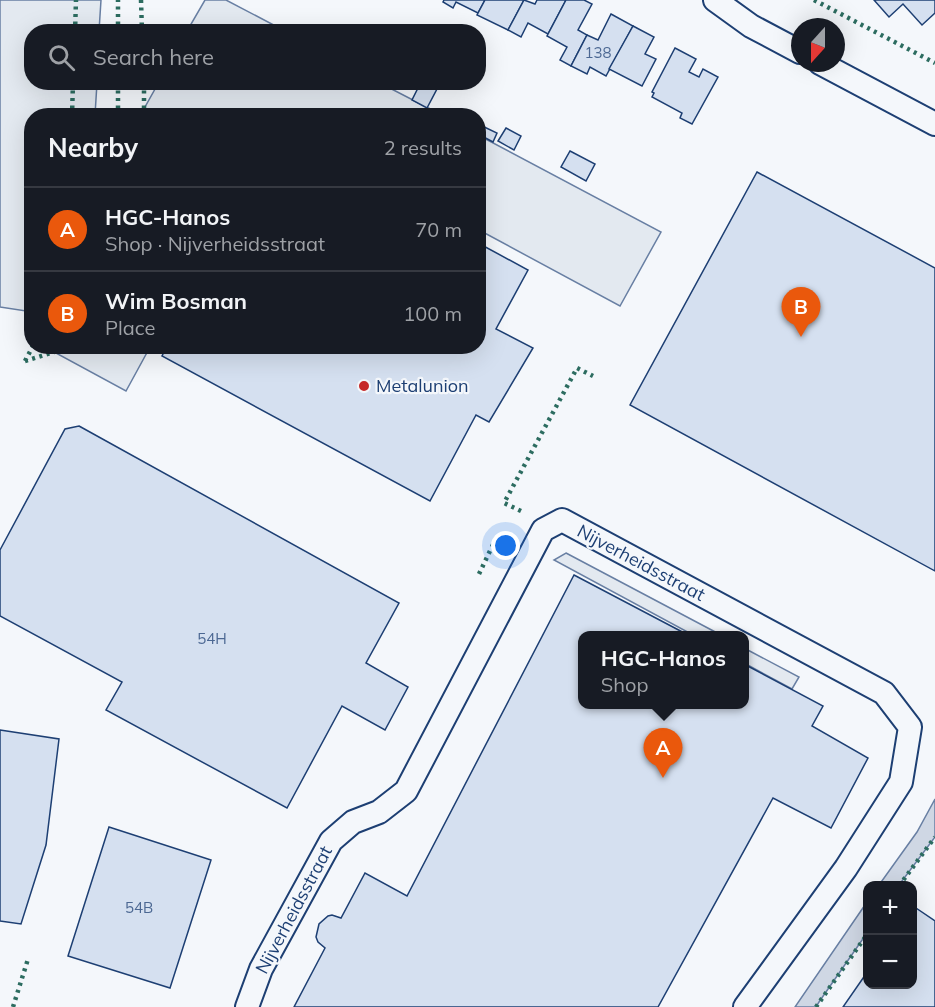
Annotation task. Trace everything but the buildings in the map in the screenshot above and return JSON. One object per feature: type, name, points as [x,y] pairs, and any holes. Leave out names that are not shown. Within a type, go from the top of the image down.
[{"type":"street","points":[[715,0],[751,26],[791,47]]},
{"type":"street","points":[[837,72],[935,124]]},
{"type":"street","name":"Nijverheidsstraat","points":[[247,1007],[261,969],[331,841],[353,822],[378,812],[406,791],[543,530],[562,520],[884,693],[910,727],[901,782],[846,868],[745,1007]]},
{"type":"shaded area","points":[[0,0],[101,0],[99,24],[24,24],[24,90],[97,90],[95,108],[24,108],[24,311],[0,307]]},
{"type":"shaded area","points":[[205,0],[226,0],[272,24],[191,24]]},
{"type":"shaded area","points":[[155,90],[394,90],[428,108],[145,108]]},
{"type":"shaded area","points":[[486,139],[661,232],[620,306],[486,234]]},
{"type":"shaded area","points":[[58,354],[146,354],[126,391]]},
{"type":"shaded area","points":[[566,553],[713,631],[686,631],[554,560]]},
{"type":"shaded area","points":[[749,651],[799,677],[792,689],[749,666]]},
{"type":"shaded area","points":[[935,799],[935,837],[902,881],[882,881],[917,832]]},
{"type":"shaded area","points":[[863,908],[863,939],[816,1007],[795,1007]]},
{"type":"hedge","points":[[75,24],[76,0]]},
{"type":"hedge","points":[[118,0],[118,24]]},
{"type":"hedge","points":[[141,0],[142,24]]},
{"type":"hedge","points":[[814,0],[935,63]]},
{"type":"hedge","points":[[72,108],[73,90]]},
{"type":"hedge","points":[[118,90],[118,108]]},
{"type":"hedge","points":[[144,90],[144,108]]},
{"type":"hedge","points":[[25,361],[29,354]]},
{"type":"hedge","points":[[25,361],[48,354]]},
{"type":"hedge","points":[[521,511],[504,503],[577,368],[593,376]]},
{"type":"hedge","points":[[479,574],[498,534],[505,538]]},
{"type":"hedge","points":[[903,881],[935,837]]},
{"type":"hedge","points":[[816,1007],[867,935]]},
{"type":"hedge","points":[[13,1007],[28,959]]},
{"type":"place","name":"Wim Bosman","points":[[801,337]]},
{"type":"place","name":"Metalunion","points":[[364,386]]},
{"type":"place","name":"HGC-Hanos","points":[[663,778]]}]
